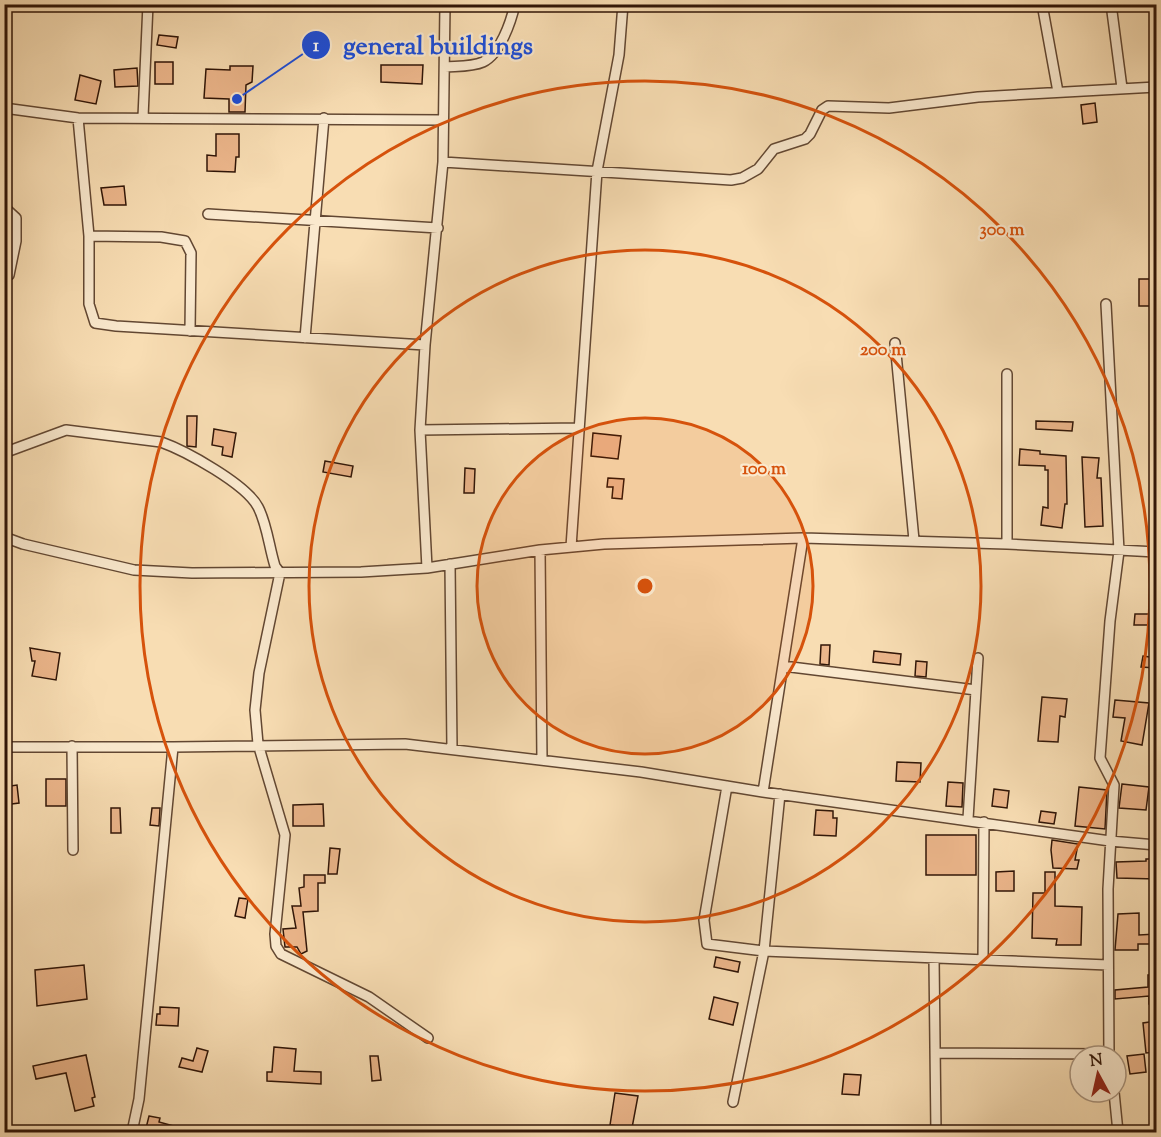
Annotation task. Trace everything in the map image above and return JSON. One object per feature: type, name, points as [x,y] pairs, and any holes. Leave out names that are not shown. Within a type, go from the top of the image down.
[{"type":"street","points":[[143,117],[149,4],[248,4]]},
{"type":"street","points":[[426,568],[420,430],[425,345],[443,162],[445,4]]},
{"type":"street","points":[[445,67],[468,66],[484,61],[497,49],[515,4]]},
{"type":"street","points":[[571,547],[597,171],[619,55],[623,4]]},
{"type":"street","points":[[1042,4],[1058,92]]},
{"type":"street","points":[[1111,4],[1122,88]]},
{"type":"street","points":[[443,162],[731,180],[742,178],[758,169],[774,149],[805,139],[822,110],[828,106],[890,108],[978,98],[1156,87]]},
{"type":"street","points":[[4,108],[78,118],[443,120]]},
{"type":"street","points":[[78,118],[89,236],[89,304],[95,322],[116,326],[425,345]]},
{"type":"street","points":[[305,338],[324,118]]},
{"type":"street","points":[[4,207],[16,218],[16,241],[9,275],[4,276]]},
{"type":"street","points":[[208,214],[438,228]]},
{"type":"street","points":[[89,236],[161,237],[185,241],[191,253],[190,331]]},
{"type":"street","points":[[1106,304],[1119,551],[1110,621],[1100,758],[1113,786],[1108,965],[1109,1044]]},
{"type":"street","points":[[895,343],[914,540]]},
{"type":"street","points":[[1007,374],[1007,544]]},
{"type":"street","points":[[420,430],[579,428]]},
{"type":"street","points":[[9,450],[66,430],[161,442],[174,447],[236,483],[253,499],[260,509],[275,566],[280,573],[256,691],[255,710],[258,744],[285,835],[275,934],[276,946],[281,954],[369,997],[428,1038]]},
{"type":"street","points":[[4,537],[23,544],[134,570],[192,573],[280,573],[426,568],[540,549],[604,544],[803,538],[914,540],[1156,552]]},
{"type":"street","points":[[763,792],[803,538]]},
{"type":"street","points":[[540,549],[542,760]]},
{"type":"street","points":[[450,564],[452,749]]},
{"type":"street","points":[[968,819],[978,658]]},
{"type":"street","points":[[783,666],[976,690]]},
{"type":"street","points":[[4,747],[405,744],[641,772],[763,792],[968,819],[1110,841],[1156,845]]},
{"type":"street","points":[[72,746],[73,850]]},
{"type":"street","points":[[132,1132],[139,1099],[173,747]]},
{"type":"street","points":[[727,786],[704,920],[707,944],[764,951],[1108,965]]},
{"type":"street","points":[[733,1102],[764,951],[780,794]]},
{"type":"street","points":[[982,960],[984,822]]},
{"type":"street","points":[[934,958],[936,1132]]},
{"type":"street","points":[[936,1053],[1068,1055]]},
{"type":"street","points":[[1115,1104],[1118,1132]]},
{"type":"building","points":[[159,35],[178,37],[176,48],[157,45]]},
{"type":"building","points":[[155,62],[173,62],[173,84],[155,84]]},
{"type":"building","points":[[381,65],[423,65],[422,84],[381,82]]},
{"type":"building","points":[[230,66],[253,66],[252,82],[246,85],[245,112],[229,112],[229,99],[204,98],[206,69],[230,70]]},
{"type":"building","points":[[137,68],[138,86],[115,87],[114,70]]},
{"type":"building","points":[[80,75],[101,81],[96,104],[75,100]]},
{"type":"building","points":[[1095,103],[1097,122],[1083,124],[1081,105]]},
{"type":"building","points":[[216,134],[239,134],[239,157],[236,157],[235,172],[207,171],[207,155],[216,156]]},
{"type":"building","points":[[124,186],[126,205],[104,205],[101,188]]},
{"type":"building","points":[[1139,279],[1151,279],[1150,306],[1139,306]]},
{"type":"building","points":[[187,416],[197,416],[196,447],[187,446]]},
{"type":"building","points":[[1036,421],[1073,422],[1072,431],[1036,429]]},
{"type":"building","points":[[214,429],[236,433],[232,457],[222,455],[223,447],[212,445]]},
{"type":"building","points":[[593,433],[621,436],[618,459],[591,456]]},
{"type":"building","points":[[1020,449],[1040,451],[1040,454],[1066,456],[1067,504],[1065,504],[1062,528],[1041,525],[1043,507],[1048,508],[1048,470],[1045,470],[1045,466],[1019,465]]},
{"type":"building","points":[[1082,457],[1099,458],[1097,478],[1101,478],[1103,526],[1085,527]]},
{"type":"building","points":[[325,461],[353,466],[351,477],[323,472]]},
{"type":"building","points":[[465,468],[475,469],[474,493],[464,493]]},
{"type":"building","points":[[608,478],[624,479],[622,499],[612,498],[613,487],[607,487]]},
{"type":"building","points":[[1135,614],[1153,614],[1153,625],[1134,625]]},
{"type":"building","points":[[821,645],[830,645],[829,665],[820,664]]},
{"type":"building","points":[[30,648],[60,653],[56,680],[32,676],[35,661],[32,661]]},
{"type":"building","points":[[874,651],[901,654],[900,665],[873,662]]},
{"type":"building","points":[[1143,656],[1156,658],[1156,668],[1141,667]]},
{"type":"building","points":[[916,661],[927,662],[926,677],[915,676]]},
{"type":"building","points":[[1042,697],[1067,699],[1065,717],[1060,716],[1058,742],[1038,741]]},
{"type":"building","points":[[1115,700],[1149,703],[1142,745],[1121,741],[1125,718],[1113,717]]},
{"type":"building","points":[[897,762],[921,763],[920,782],[896,781]]},
{"type":"building","points":[[46,779],[66,779],[66,806],[46,806]]},
{"type":"building","points":[[948,782],[963,783],[962,807],[946,806]]},
{"type":"building","points":[[1122,784],[1149,787],[1146,810],[1119,808]]},
{"type":"building","points":[[17,785],[19,803],[4,805],[4,787]]},
{"type":"building","points":[[1079,787],[1107,790],[1105,829],[1075,826]]},
{"type":"building","points":[[994,789],[1009,791],[1007,808],[992,806]]},
{"type":"building","points":[[323,804],[324,826],[293,826],[293,805]]},
{"type":"building","points":[[111,808],[120,808],[121,833],[111,833]]},
{"type":"building","points":[[152,808],[160,808],[159,826],[150,825]]},
{"type":"building","points":[[816,810],[833,811],[833,818],[837,818],[836,836],[814,835]]},
{"type":"building","points":[[1041,811],[1056,813],[1054,824],[1039,822]]},
{"type":"building","points":[[926,835],[976,835],[976,875],[926,875]]},
{"type":"building","points":[[1052,840],[1078,844],[1075,860],[1079,860],[1077,869],[1053,868]]},
{"type":"building","points":[[330,848],[340,849],[337,874],[328,874]]},
{"type":"building","points":[[1146,859],[1156,859],[1156,879],[1117,878],[1116,862],[1146,861]]},
{"type":"building","points":[[1014,871],[1014,891],[996,891],[996,872]]},
{"type":"building","points":[[1045,872],[1055,872],[1055,906],[1082,907],[1081,945],[1056,945],[1057,939],[1032,938],[1033,893],[1045,893]]},
{"type":"building","points":[[304,875],[325,875],[325,883],[318,883],[318,911],[303,912],[307,951],[301,954],[297,947],[285,947],[283,929],[296,928],[292,906],[301,906],[299,888],[304,887]]},
{"type":"building","points":[[239,898],[248,899],[245,918],[235,916]]},
{"type":"building","points":[[1139,913],[1139,935],[1156,934],[1156,944],[1138,944],[1138,950],[1115,950],[1118,914]]},
{"type":"building","points":[[716,957],[740,962],[738,972],[714,967]]},
{"type":"building","points":[[84,965],[87,999],[37,1006],[35,970]]},
{"type":"building","points":[[1148,975],[1156,975],[1156,1004],[1149,1004],[1149,996],[1115,999],[1115,990],[1148,987]]},
{"type":"building","points":[[714,997],[738,1003],[733,1025],[709,1019]]},
{"type":"building","points":[[160,1007],[179,1008],[178,1026],[156,1025]]},
{"type":"building","points":[[1156,1021],[1156,1052],[1146,1053],[1143,1023]]},
{"type":"building","points":[[274,1047],[296,1049],[294,1071],[321,1072],[321,1084],[267,1081],[267,1072],[272,1072]]},
{"type":"building","points":[[197,1048],[208,1051],[202,1072],[179,1067],[182,1058],[193,1061]]},
{"type":"building","points":[[1144,1054],[1146,1072],[1130,1074],[1128,1056]]},
{"type":"building","points":[[86,1055],[95,1097],[92,1098],[94,1106],[75,1111],[66,1073],[36,1079],[33,1066]]},
{"type":"building","points":[[370,1056],[378,1056],[381,1080],[372,1081]]},
{"type":"building","points":[[844,1074],[861,1075],[859,1095],[842,1094]]},
{"type":"building","points":[[615,1093],[638,1096],[632,1128],[610,1125]]},
{"type":"building","points":[[149,1116],[160,1118],[159,1122],[188,1130],[187,1132],[145,1132]]},
{"type":"place","name":"general buildings","points":[[237,99]]}]
